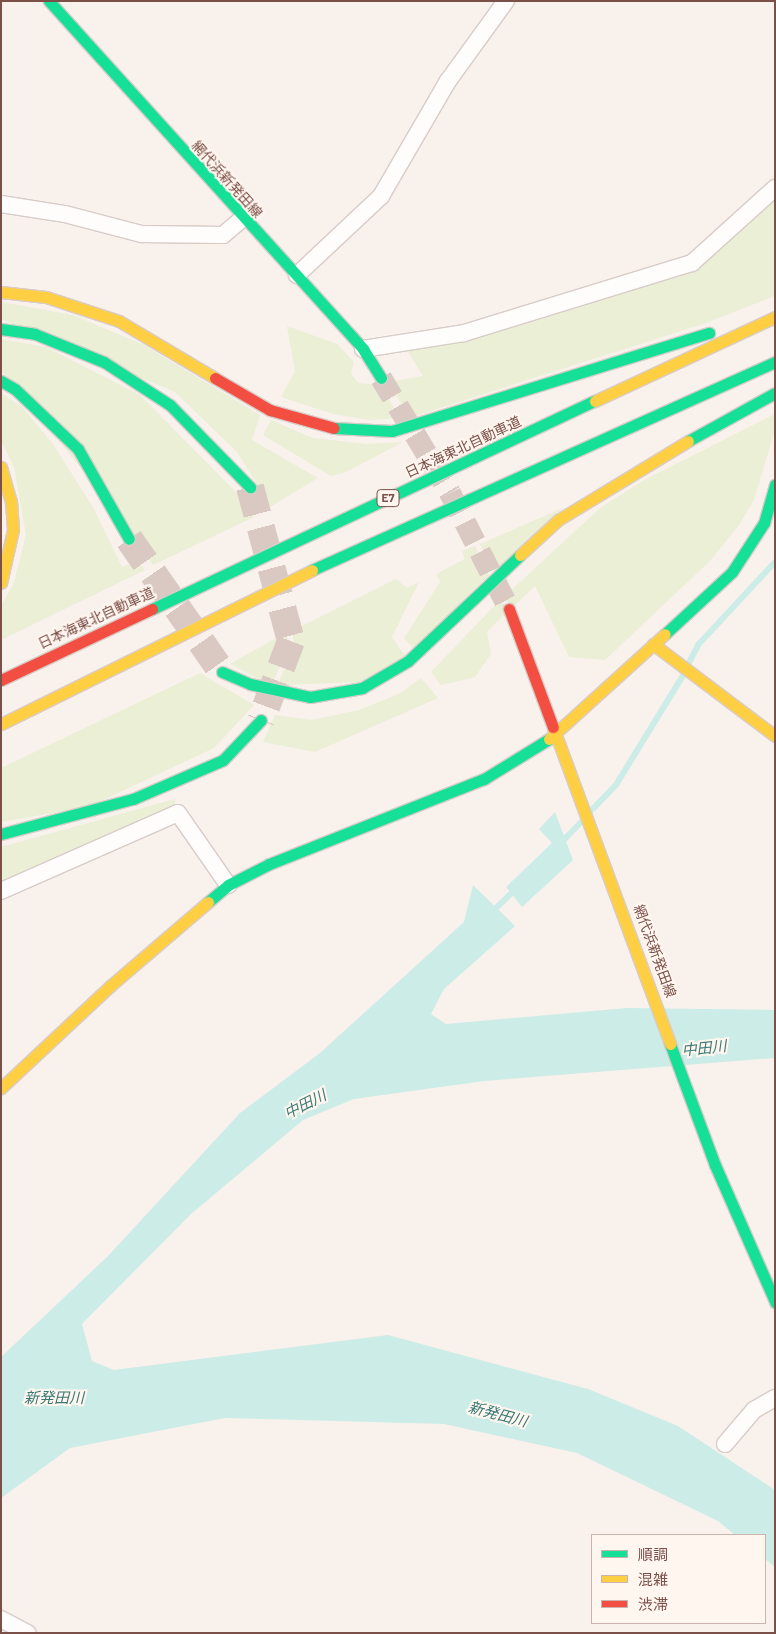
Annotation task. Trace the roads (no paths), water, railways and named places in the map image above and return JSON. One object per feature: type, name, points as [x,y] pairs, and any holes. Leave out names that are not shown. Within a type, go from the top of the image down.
[{"type":"main road","name":"網代浜新発田線","points":[[49,1],[242,218],[363,349],[381,378]]},
{"type":"main road","points":[[1,292],[46,297],[118,321],[270,410],[331,428],[392,430],[499,401],[775,308]]},
{"type":"main road","name":"日本海東北自動車道","points":[[1,680],[775,317]]},
{"type":"main road","points":[[1,328],[35,334],[104,362],[170,405],[250,487]]},
{"type":"main road","name":"E7","points":[[1,724],[348,552],[775,362]]},
{"type":"main road","points":[[1,381],[15,389],[78,449],[129,539]]},
{"type":"main road","points":[[222,672],[250,684],[310,696],[362,688],[408,661],[558,520],[644,464],[775,393]]},
{"type":"main road","points":[[1,467],[11,501],[13,530],[1,583]]},
{"type":"main road","points":[[1,1088],[110,986],[228,885],[270,864],[484,779],[558,733],[732,572],[764,523],[775,485]]},
{"type":"main road","name":"網代浜新発田線","points":[[509,609],[576,780],[659,1005],[683,1080],[775,1302]]},
{"type":"main road","points":[[653,644],[775,736]]},
{"type":"main road","points":[[1,834],[134,799],[223,760],[261,720]]},
{"type":"street","points":[[296,275],[381,196],[448,81],[506,1]]},
{"type":"street","points":[[363,349],[464,333],[692,264],[775,188]]},
{"type":"street","points":[[1,204],[65,214],[142,234],[223,235],[242,218]]},
{"type":"street","points":[[1,892],[178,813],[228,885]]},
{"type":"street","points":[[725,1444],[754,1410],[775,1398]]},
{"type":"street","points":[[2,1620],[27,1633]]},
{"type":"water","points":[[555,812],[573,860],[522,907],[506,887],[552,843],[539,829]]},
{"type":"water","points":[[473,885],[515,926],[444,989],[431,1014],[446,1024],[627,1008],[775,1010],[775,1058],[484,1081],[354,1099],[303,1120],[191,1214],[82,1324],[92,1361],[114,1370],[388,1335],[588,1389],[678,1426],[775,1490],[775,1567],[766,1560],[766,1534],[734,1534],[718,1521],[577,1453],[444,1424],[225,1418],[70,1448],[1,1498],[1,1357],[108,1256],[240,1113],[320,1053],[464,922]]},
{"type":"waterway","points":[[688,665],[698,645],[775,562]]},
{"type":"waterway","points":[[590,812],[616,785],[684,674]]},
{"type":"waterway","points":[[561,843],[582,821]]},
{"type":"waterway","points":[[492,912],[516,889]]},
{"type":"tunnel","points":[[381,378],[450,493],[509,609]]},
{"type":"tunnel","points":[[250,487],[291,641],[261,720]]},
{"type":"tunnel","points":[[129,539],[222,672]]},
{"type":"water label","name":"中田川","points":[[704,1048]]},
{"type":"water label","name":"中田川","points":[[305,1104]]},
{"type":"water label","name":"新発田川","points":[[54,1398]]},
{"type":"water label","name":"新発田川","points":[[498,1414]]}]
